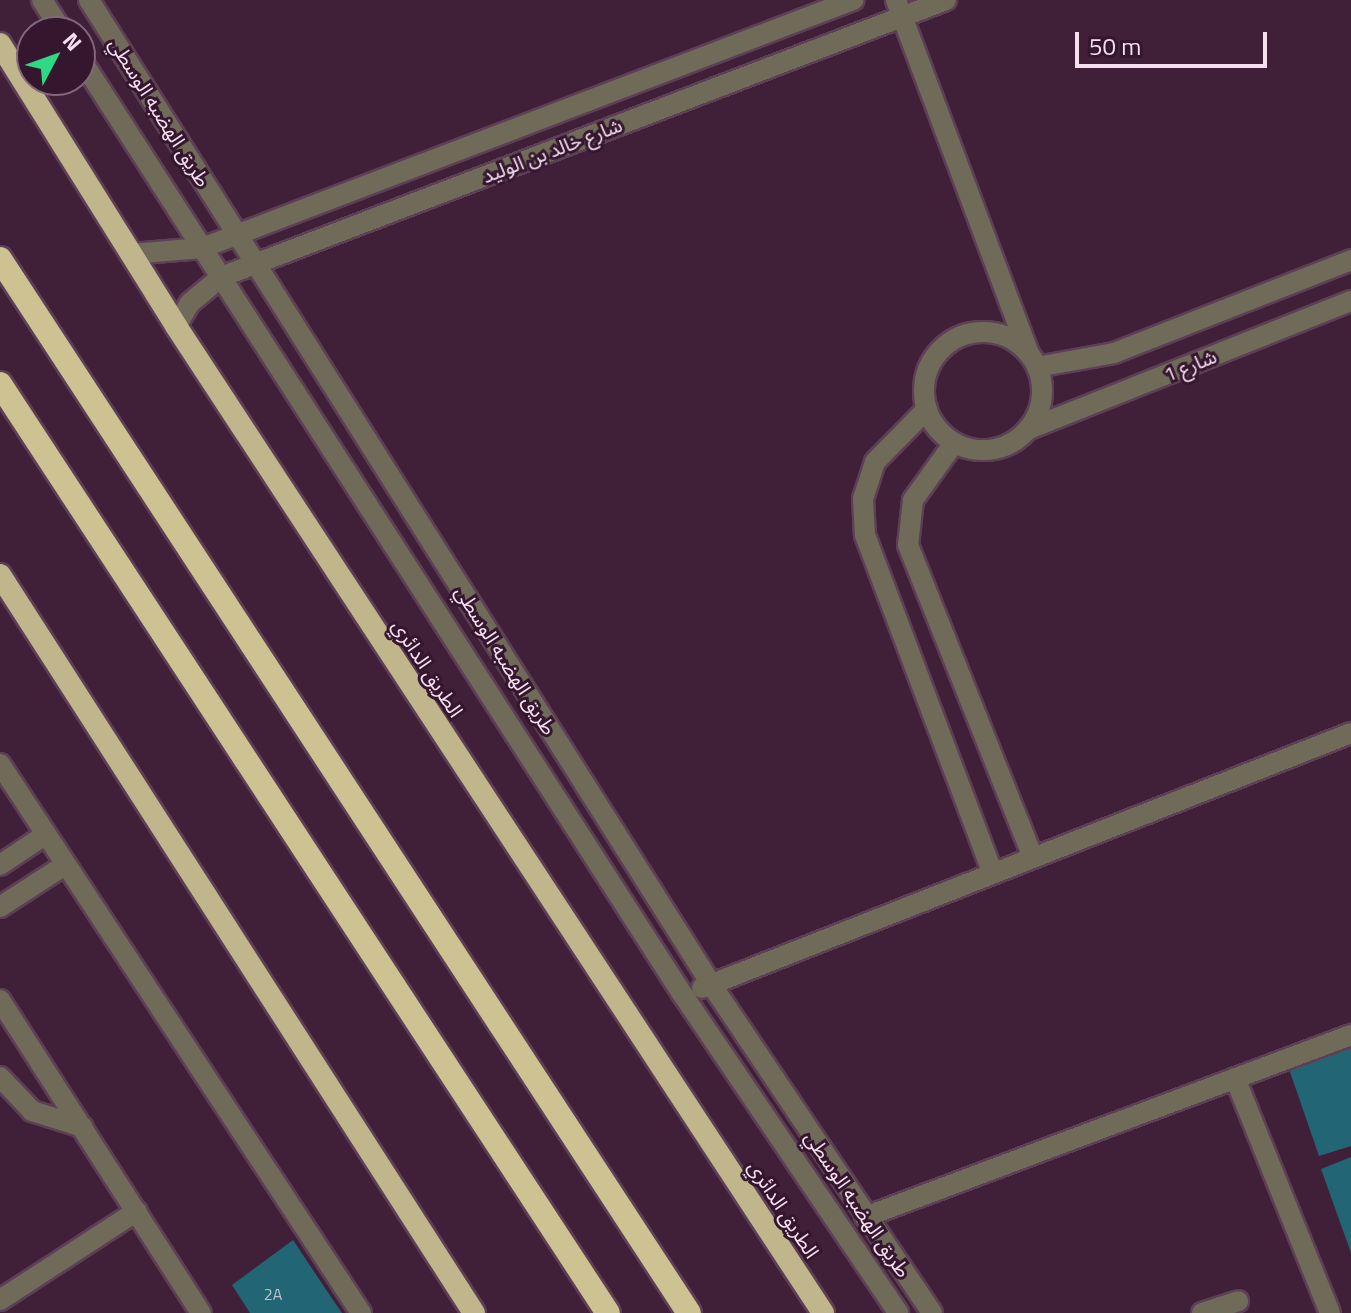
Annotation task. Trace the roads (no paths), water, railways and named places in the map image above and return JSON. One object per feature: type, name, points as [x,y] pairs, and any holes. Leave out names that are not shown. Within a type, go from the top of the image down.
[{"type":"highway","name":"الطريق الدائري","points":[[0,44],[176,326],[823,1313]]},
{"type":"highway","points":[[0,259],[689,1313]]},
{"type":"highway","points":[[0,384],[608,1313]]},
{"type":"highway","points":[[0,575],[474,1313]]},
{"type":"street","name":"طريق الهضبه الوسطي","points":[[89,0],[711,984],[932,1313]]},
{"type":"street","name":"شارع خالد بن الوليد","points":[[132,254],[202,248],[853,0]]},
{"type":"street","name":"شارع خالد بن الوليد","points":[[176,326],[190,303],[221,277],[899,8],[946,0]]},
{"type":"street","points":[[899,8],[1033,360],[1042,399],[1029,429],[995,449],[954,443],[927,409],[925,380],[948,343],[991,332],[1033,360]]},
{"type":"street","name":"طريق الهضبه الوسطي","points":[[96,83],[683,995],[898,1313]]},
{"type":"street","name":"شارع 1","points":[[1033,360],[1114,353],[1351,260]]},
{"type":"street","name":"شارع 1","points":[[1029,429],[1351,301]]},
{"type":"street","points":[[927,409],[875,462],[863,498],[865,535],[993,873]]},
{"type":"street","points":[[954,443],[913,500],[908,545],[1033,858]]},
{"type":"street","points":[[683,995],[1351,733]]},
{"type":"street","points":[[0,764],[361,1313]]},
{"type":"street","points":[[0,865],[45,835]]},
{"type":"street","points":[[0,907],[65,865]]},
{"type":"street","points":[[0,1000],[201,1313]]},
{"type":"street","points":[[865,1217],[1351,1035]]},
{"type":"street","points":[[0,1077],[32,1111],[83,1127]]},
{"type":"street","points":[[1235,1078],[1330,1313]]},
{"type":"street","points":[[0,1300],[137,1211]]},
{"type":"street","points":[[1202,1313],[1238,1301]]}]
